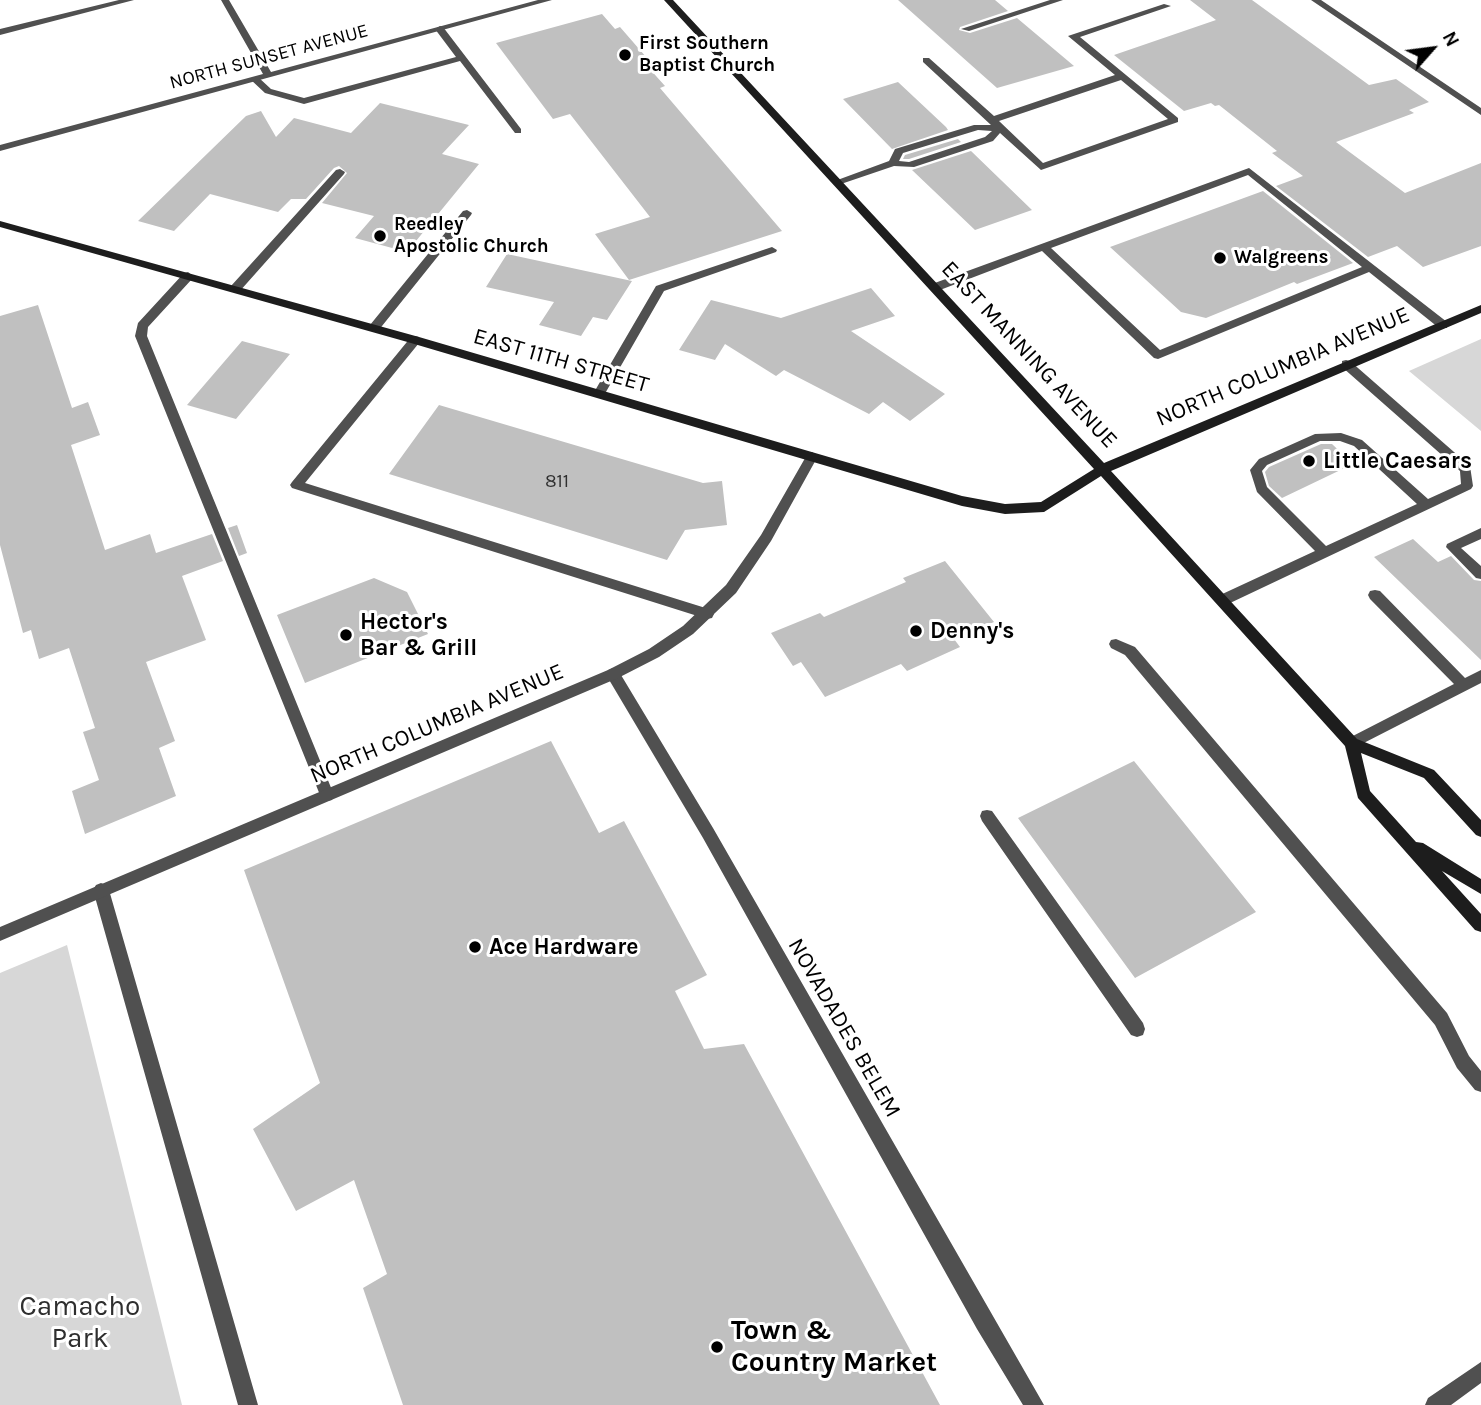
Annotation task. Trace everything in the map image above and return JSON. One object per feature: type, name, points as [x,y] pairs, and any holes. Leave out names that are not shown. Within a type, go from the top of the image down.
[{"type":"main road","name":"EAST MANNING AVENUE","points":[[668,0],[936,287],[1352,743],[1429,774],[1481,830]]},
{"type":"main road","name":"EAST 11TH STREET","points":[[0,224],[415,340],[961,501],[1005,509],[1044,507],[1103,469]]},
{"type":"main road","name":"NORTH COLUMBIA AVENUE","points":[[1103,469],[1481,309]]},
{"type":"main road","name":"EAST MANNING AVENUE","points":[[1352,743],[1363,794],[1481,925]]},
{"type":"main road","points":[[1404,840],[1481,887]]},
{"type":"street","points":[[0,32],[130,0]]},
{"type":"street","points":[[225,0],[269,76]]},
{"type":"street","name":"NORTH SUNSET AVENUE","points":[[0,148],[548,0]]},
{"type":"street","points":[[966,29],[1059,0]]},
{"type":"street","points":[[1315,0],[1481,113]]},
{"type":"street","points":[[926,60],[1041,167],[1175,120],[1073,36],[1167,6]]},
{"type":"street","points":[[440,29],[518,131]]},
{"type":"street","points":[[256,79],[268,91],[304,101],[462,58]]},
{"type":"street","points":[[992,120],[1122,76]]},
{"type":"street","points":[[893,163],[898,151],[977,127],[1000,128]]},
{"type":"street","points":[[837,182],[893,163],[911,165],[989,139],[1000,128]]},
{"type":"street","points":[[936,287],[1249,171],[1443,325]]},
{"type":"street","points":[[235,289],[340,172]]},
{"type":"street","points":[[373,328],[467,213]]},
{"type":"street","points":[[1045,248],[1158,355],[1371,267]]},
{"type":"street","points":[[599,394],[660,289],[772,250]]},
{"type":"street","points":[[188,276],[142,326],[141,336],[327,795]]},
{"type":"street","points":[[415,340],[296,485],[707,614]]},
{"type":"street","points":[[1223,600],[1466,486],[1466,468],[1346,364]]},
{"type":"street","points":[[1324,552],[1261,489],[1256,470],[1263,462],[1319,437],[1341,436],[1365,449],[1426,505]]},
{"type":"street","name":"NORTH COLUMBIA AVENUE","points":[[0,934],[613,674],[672,642],[707,614],[749,566],[812,456]]},
{"type":"street","points":[[1481,533],[1452,547],[1481,574]]},
{"type":"street","points":[[1375,595],[1464,685]]},
{"type":"street","points":[[1116,644],[1130,651],[1433,1009],[1463,1062],[1481,1084]]},
{"type":"street","name":"NOVADADES BELEM","points":[[613,674],[708,833],[984,1322],[1034,1405]]},
{"type":"street","points":[[1352,743],[1481,676]]},
{"type":"street","points":[[987,816],[1137,1029]]},
{"type":"street","points":[[101,890],[247,1405]]},
{"type":"street","points":[[1436,1405],[1481,1371]]},
{"type":"green space","points":[[1481,339],[1481,431],[1409,371]]},
{"type":"green space","name":"Camacho Park","points":[[67,945],[182,1405],[0,1405],[0,973]]},
{"type":"building","points":[[898,0],[995,0],[1008,11],[960,27],[959,30],[970,33],[1017,18],[1074,66],[997,88]]},
{"type":"building","points":[[1190,0],[1252,0],[1369,85],[1396,79],[1429,102],[1409,110],[1414,113],[1336,142],[1405,193],[1481,163],[1481,246],[1423,267],[1397,246],[1368,257],[1276,186],[1303,176],[1272,153],[1277,151],[1219,105],[1211,103],[1184,111],[1114,55],[1216,20]]},
{"type":"building","points":[[602,14],[615,29],[620,27],[653,65],[648,67],[665,86],[660,88],[782,231],[629,280],[595,234],[650,217],[570,114],[553,119],[496,43]]},
{"type":"building","points":[[898,82],[948,130],[892,149],[843,99]]},
{"type":"building","points":[[380,103],[469,125],[442,154],[479,164],[407,252],[355,238],[374,216],[322,203],[347,173],[339,166],[334,168],[306,199],[291,199],[278,212],[210,194],[174,231],[138,221],[246,116],[261,111],[276,137],[294,118],[351,133]]},
{"type":"building","points":[[958,139],[961,142],[903,159],[905,155]]},
{"type":"building","points":[[971,151],[1032,210],[975,230],[912,170]]},
{"type":"building","name":"Walgreens","points":[[1263,191],[1353,263],[1297,284],[1294,282],[1206,318],[1181,312],[1110,247]]},
{"type":"building","points":[[507,254],[632,281],[607,320],[593,317],[581,336],[539,325],[554,302],[486,287]]},
{"type":"building","points":[[871,288],[895,316],[851,331],[945,394],[910,421],[883,402],[869,414],[784,370],[776,376],[725,344],[715,360],[679,350],[711,300],[781,318]]},
{"type":"building","points":[[38,305],[72,408],[88,402],[100,435],[71,445],[105,550],[150,534],[156,553],[212,534],[223,561],[182,576],[206,640],[146,662],[175,741],[159,748],[176,796],[85,834],[72,791],[99,780],[83,732],[95,728],[69,648],[39,659],[31,630],[23,633],[0,545],[0,316]]},
{"type":"building","points":[[242,341],[290,354],[236,419],[187,405]]},
{"type":"building","points":[[439,405],[703,483],[722,481],[727,525],[685,530],[667,560],[389,474]]},
{"type":"building","points":[[1321,444],[1332,444],[1353,464],[1282,498],[1269,486],[1265,472],[1269,467]]},
{"type":"building","points":[[237,525],[247,553],[239,556],[228,528]]},
{"type":"building","points":[[1413,539],[1438,562],[1451,556],[1474,580],[1481,581],[1481,660],[1374,557]]},
{"type":"building","points":[[945,561],[994,622],[954,639],[960,647],[907,671],[901,664],[825,697],[801,662],[793,666],[771,633],[820,613],[824,617],[906,582],[903,578]]},
{"type":"building","points":[[374,578],[407,592],[428,634],[305,683],[277,615]]},
{"type":"building","points":[[551,741],[599,833],[624,821],[707,975],[675,991],[704,1049],[744,1044],[940,1405],[403,1405],[363,1288],[387,1274],[354,1180],[296,1211],[253,1129],[320,1083],[244,870]]},
{"type":"building","points":[[1134,761],[1256,912],[1135,978],[1018,818]]},
{"type":"place","name":"First Southern Baptist Church","points":[[625,55]]},
{"type":"place","name":"Reedley Apostolic Church","points":[[380,236]]},
{"type":"place","name":"Walgreens","points":[[1220,258]]},
{"type":"place","name":"Little Caesars","points":[[1309,461]]},
{"type":"place","name":"Denny's","points":[[916,631]]},
{"type":"place","name":"Hector's Bar & Grill","points":[[346,635]]},
{"type":"place","name":"Ace Hardware","points":[[475,947]]},
{"type":"place","name":"Town & Country Market","points":[[717,1347]]}]
